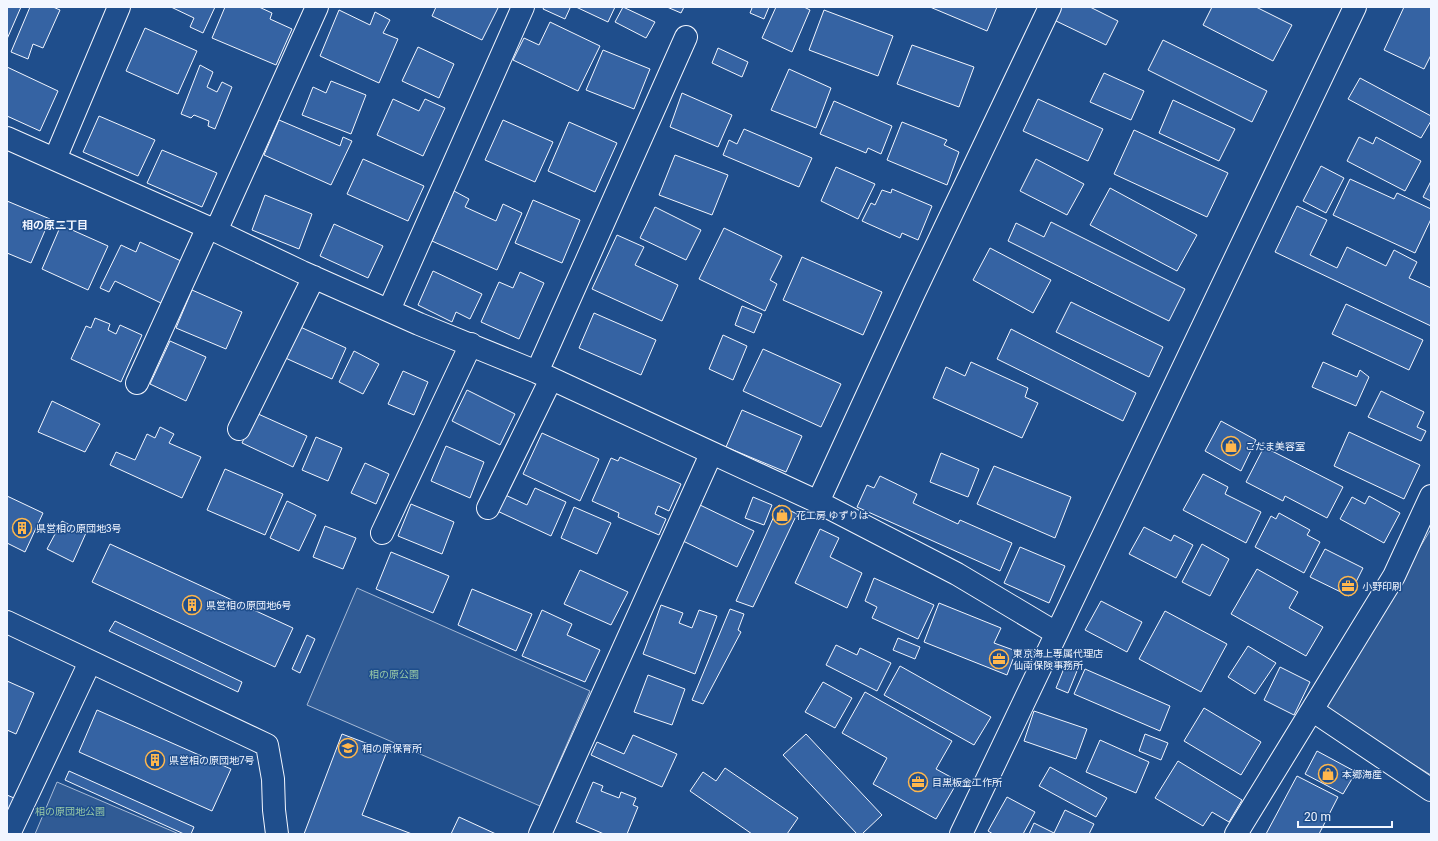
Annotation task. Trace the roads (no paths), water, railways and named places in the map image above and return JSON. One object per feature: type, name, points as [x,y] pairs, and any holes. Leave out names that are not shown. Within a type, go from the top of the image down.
[{"type":"street","points":[[55,159],[119,7]]},
{"type":"street","points":[[137,383],[317,7]]},
{"type":"street","points":[[389,310],[523,7]]},
{"type":"street","points":[[818,502],[914,293],[1050,7]]},
{"type":"street","points":[[961,834],[1355,7]]},
{"type":"street","points":[[488,508],[686,37]]},
{"type":"street","points":[[7,138],[212,229],[314,277],[544,375],[711,454],[818,502],[957,574],[1056,633]]},
{"type":"street","points":[[239,429],[314,277]]},
{"type":"street","points":[[382,533],[471,344]]},
{"type":"street","points":[[540,834],[711,454]]},
{"type":"street","points":[[1236,834],[1394,576],[1431,496]]},
{"type":"street","points":[[7,622],[267,745],[273,780],[277,834]]},
{"type":"street","points":[[9,834],[90,662]]},
{"type":"street","points":[[1312,710],[1431,790]]},
{"type":"place","name":"こだま美容室","points":[[1231,446]]},
{"type":"place","name":"花工房 ゆずりは","points":[[782,515]]},
{"type":"place","name":"県営相の原団地3号","points":[[22,528]]},
{"type":"place","name":"小野印刷","points":[[1348,586]]},
{"type":"place","name":"県営相の原団地6号","points":[[192,605]]},
{"type":"place","name":"東京海上専属代理店 仙南保険事務所","points":[[999,659]]},
{"type":"place","name":"相の原保育所","points":[[348,748]]},
{"type":"place","name":"県営相の原団地7号","points":[[155,760]]},
{"type":"place","name":"本郷海産","points":[[1328,774]]},
{"type":"place","name":"目黒板金工作所","points":[[918,782]]},
{"type":"district","name":"相の原二丁目","points":[[55,225]]},
{"type":"park label","name":"相の原公園","points":[[394,674]]},
{"type":"park label","name":"相の原団地公園","points":[[70,811]]}]
